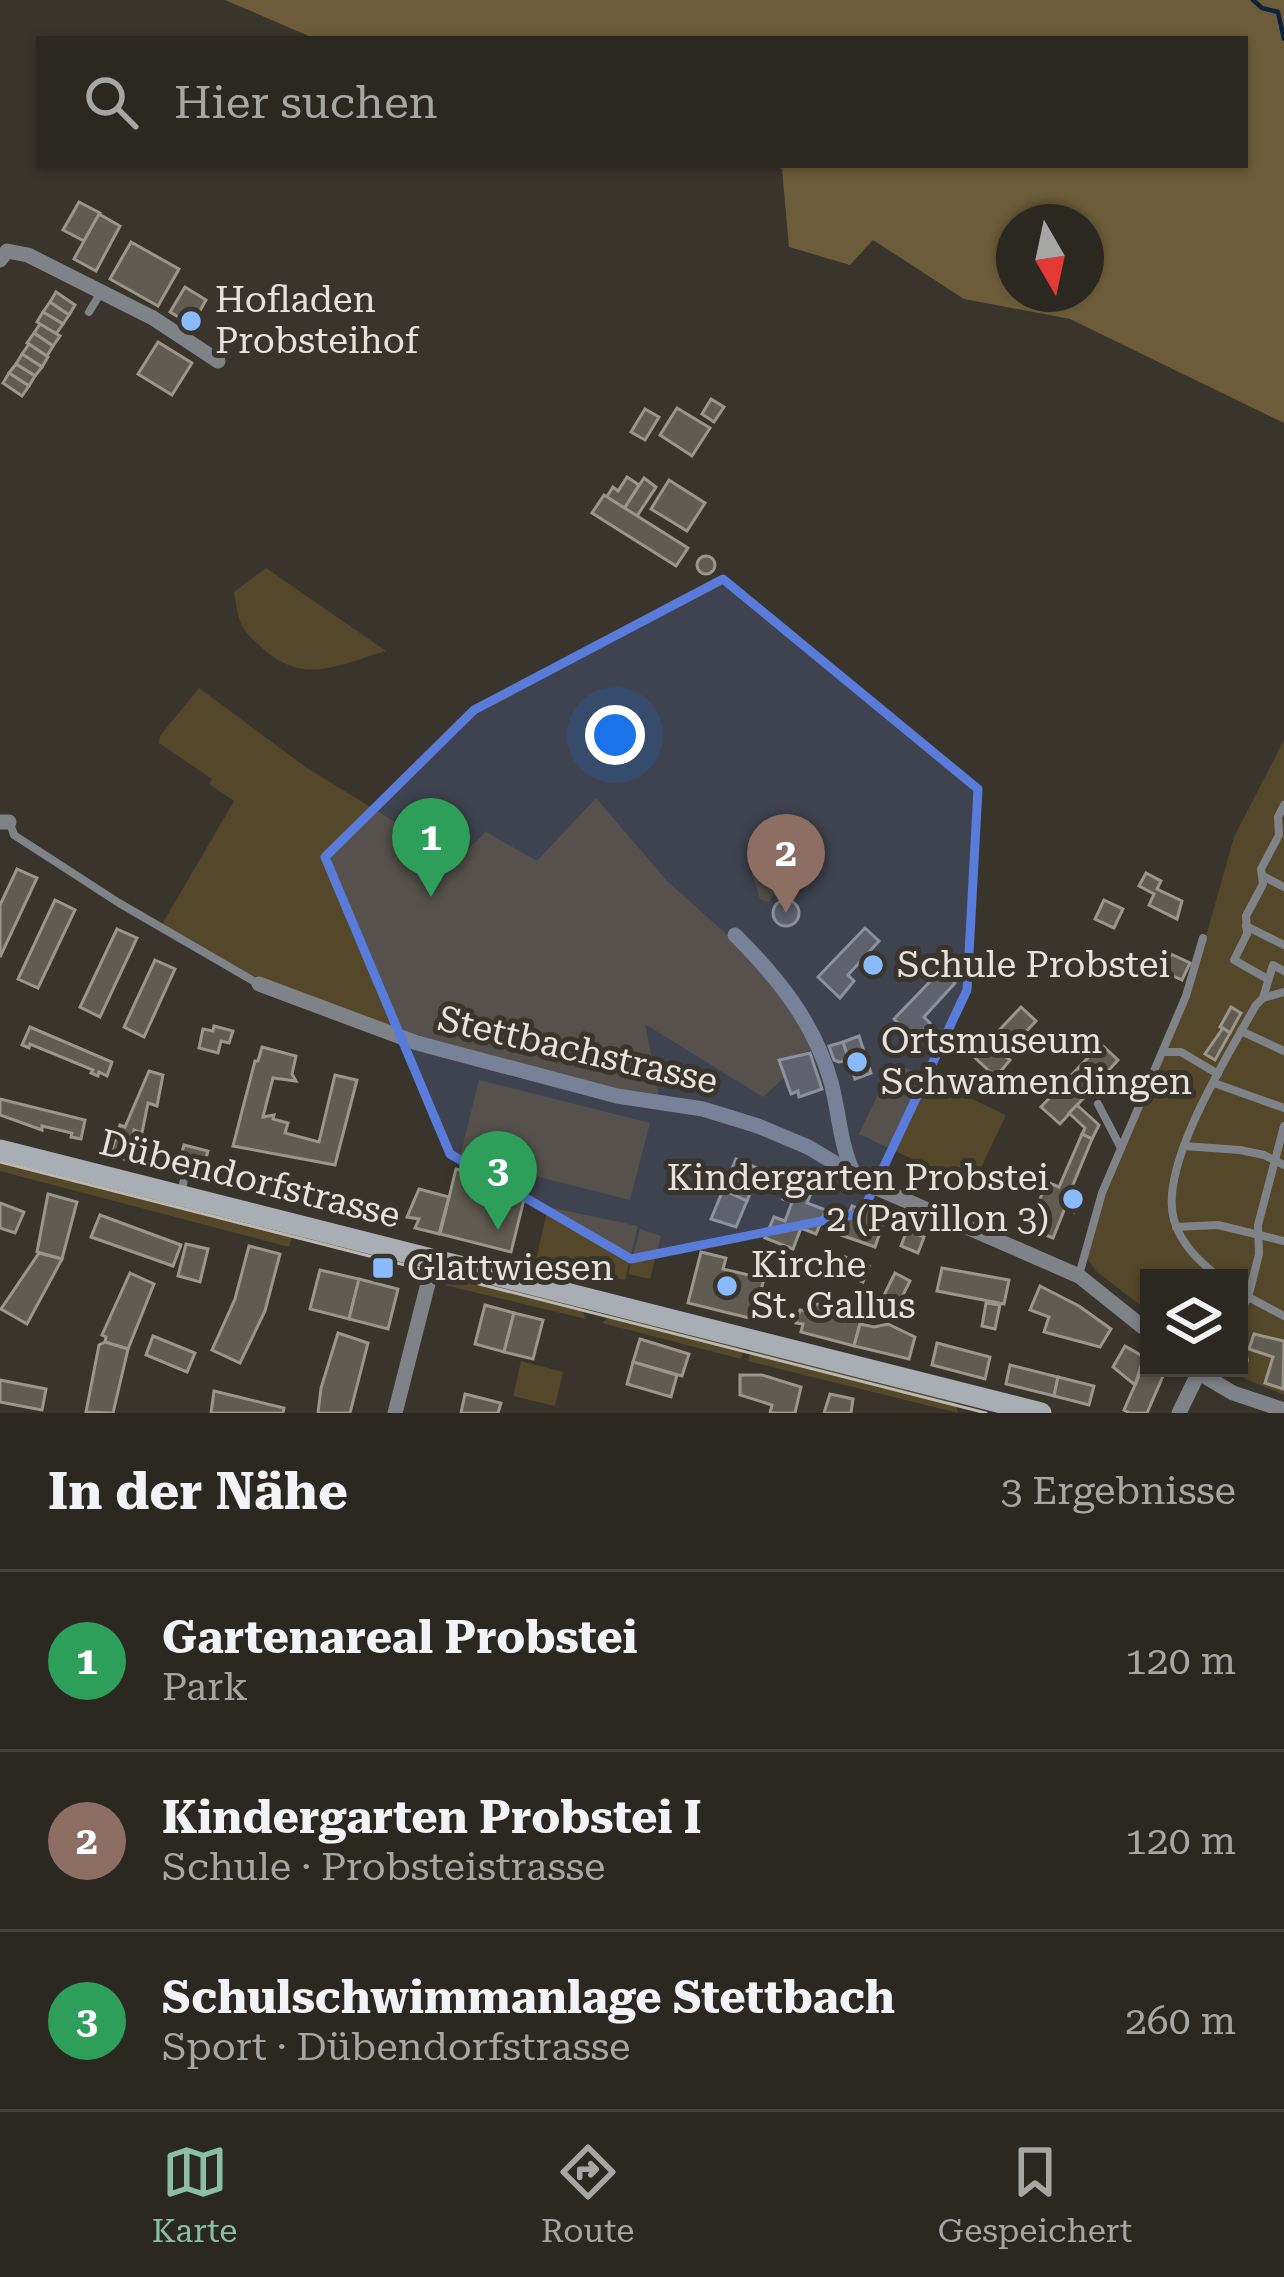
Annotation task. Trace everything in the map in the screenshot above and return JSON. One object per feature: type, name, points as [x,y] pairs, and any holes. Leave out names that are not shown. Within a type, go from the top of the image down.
[{"type":"street","points":[[0,260],[7,251],[28,255],[181,334],[218,361]]},
{"type":"street","points":[[735,935],[773,973],[814,1038],[831,1081],[854,1172]]},
{"type":"street","name":"Stettbachstrasse","points":[[259,984],[416,1043],[617,1096],[724,1114],[790,1139],[877,1188],[1079,1276],[1140,1325]]},
{"type":"street","name":"Dübendorfstrasse","points":[[0,1150],[1041,1413]]},
{"type":"street","points":[[395,1413],[434,1260]]},
{"type":"street","points":[[1179,1413],[1192,1377]]},
{"type":"street","points":[[1205,1377],[1233,1393],[1284,1410]]},
{"type":"lane","points":[[89,312],[101,292]]},
{"type":"lane","points":[[1266,978],[1234,960],[1247,934],[1246,916],[1263,884],[1261,869],[1279,835],[1284,805]]},
{"type":"lane","name":"Stettbachstrasse","points":[[4,822],[14,835],[119,903],[259,984]]},
{"type":"lane","points":[[1262,875],[1284,887]]},
{"type":"lane","points":[[1245,925],[1284,945]]},
{"type":"lane","points":[[1079,1276],[1102,1193],[1163,1053],[1203,938]]},
{"type":"lane","points":[[1211,1269],[1176,1227],[1171,1189],[1184,1147],[1216,1078],[1263,998],[1266,978],[1273,965],[1284,971]]},
{"type":"lane","points":[[1263,998],[1284,992]]},
{"type":"lane","points":[[1241,1031],[1284,1051]]},
{"type":"lane","points":[[1163,1053],[1181,1052],[1216,1078],[1284,1108]]},
{"type":"lane","points":[[1098,1104],[1121,1149]]},
{"type":"lane","points":[[1248,1282],[1259,1254],[1258,1233],[1279,1163],[1284,1126]]},
{"type":"lane","points":[[1184,1147],[1240,1150],[1279,1163]]},
{"type":"lane","points":[[181,1196],[188,1160]]},
{"type":"lane","points":[[1176,1227],[1218,1225],[1284,1240]]},
{"type":"lane","points":[[1248,1297],[1284,1316]]},
{"type":"highlighted area","points":[[723,579],[978,789],[967,990],[862,1213],[631,1259],[450,1154],[325,857],[474,710]]},
{"type":"shaded area","points":[[225,0],[1284,0],[1284,423],[1070,319],[1033,312],[1104,312],[1104,204],[996,204],[996,305],[964,299],[873,240],[850,265],[789,247],[780,168],[1248,168],[1248,36],[309,36]]},
{"type":"shaded area","points":[[266,568],[386,651],[322,669],[277,660],[244,629],[234,592]]},
{"type":"shaded area","points":[[199,688],[307,768],[457,860],[486,832],[537,861],[596,798],[667,881],[733,940],[785,998],[813,1049],[780,1060],[785,1077],[763,1097],[645,1024],[660,1100],[375,1026],[235,968],[161,926],[234,801],[209,784],[212,779],[159,743]]},
{"type":"shaded area","points":[[1284,740],[1284,1395],[1241,1377],[1248,1377],[1248,1269],[1140,1269],[1140,1305],[1096,1271],[1086,1257],[1106,1194],[1189,997],[1234,837]]},
{"type":"shaded area","points":[[760,851],[789,875],[789,882],[778,887],[769,902],[760,899],[750,867],[755,852]]},
{"type":"shaded area","points":[[893,1062],[1006,1115],[972,1187],[859,1134]]},
{"type":"shaded area","points":[[479,1080],[650,1123],[630,1200],[460,1157]]},
{"type":"shaded area","points":[[0,1158],[293,1233],[289,1247],[0,1171]]},
{"type":"shaded area","points":[[548,1207],[638,1226],[625,1280],[536,1260]]},
{"type":"shaded area","points":[[640,1229],[661,1236],[650,1279],[628,1274]]},
{"type":"shaded area","points":[[442,1273],[580,1305],[586,1319],[436,1283]]},
{"type":"shaded area","points":[[613,1313],[744,1347],[741,1359],[602,1323]]},
{"type":"shaded area","points":[[752,1346],[955,1400],[958,1413],[748,1361]]},
{"type":"shaded area","points":[[521,1361],[563,1372],[555,1406],[513,1396]]},
{"type":"building","points":[[79,202],[100,213],[84,241],[63,230]]},
{"type":"building","points":[[99,214],[120,226],[96,271],[74,259]]},
{"type":"building","points":[[131,242],[179,269],[158,306],[110,279]]},
{"type":"building","points":[[185,287],[206,300],[192,325],[170,312]]},
{"type":"building","points":[[56,292],[75,305],[69,315],[50,302]]},
{"type":"building","points":[[50,302],[69,315],[63,324],[43,312]]},
{"type":"building","points":[[43,312],[63,324],[56,334],[37,322]]},
{"type":"building","points":[[40,324],[60,336],[53,346],[34,333]]},
{"type":"building","points":[[34,333],[53,346],[47,356],[27,343]]},
{"type":"building","points":[[158,342],[192,363],[172,395],[138,374]]},
{"type":"building","points":[[29,344],[48,357],[42,367],[22,354]]},
{"type":"building","points":[[22,354],[42,367],[35,376],[16,364]]},
{"type":"building","points":[[16,364],[35,376],[29,386],[9,373]]},
{"type":"building","points":[[9,373],[29,386],[22,396],[3,383]]},
{"type":"building","points":[[711,399],[724,407],[714,422],[702,414]]},
{"type":"building","points":[[677,408],[710,428],[692,456],[660,435]]},
{"type":"building","points":[[645,409],[659,417],[645,440],[631,432]]},
{"type":"building","points":[[627,477],[639,485],[624,509],[606,498]]},
{"type":"building","points":[[644,478],[656,487],[637,516],[624,509]]},
{"type":"building","points":[[669,480],[705,503],[687,531],[651,509]]},
{"type":"building","points":[[604,495],[688,548],[676,566],[592,513]]},
{"type":"building","points":[[706,556],[715,565],[706,574],[697,565]]},
{"type":"building","points":[[17,869],[37,878],[0,957],[0,905]]},
{"type":"building","points":[[1146,873],[1161,881],[1157,889],[1182,901],[1177,919],[1149,905],[1154,894],[1139,886]]},
{"type":"building","points":[[55,900],[75,910],[38,988],[18,979]]},
{"type":"building","points":[[786,900],[796,903],[796,923],[786,926],[776,923],[773,913],[776,903]]},
{"type":"building","points":[[1104,900],[1123,909],[1114,928],[1095,919]]},
{"type":"building","points":[[865,928],[879,941],[848,975],[854,981],[840,998],[818,977]]},
{"type":"building","points":[[117,929],[137,938],[100,1017],[80,1007]]},
{"type":"building","points":[[1171,954],[1190,963],[1182,980],[1163,971]]},
{"type":"building","points":[[155,960],[175,969],[144,1037],[124,1027]]},
{"type":"building","points":[[941,970],[955,983],[924,1017],[930,1023],[915,1040],[894,1019]]},
{"type":"building","points":[[1021,1007],[1036,1021],[1004,1055],[1010,1060],[996,1077],[974,1057]]},
{"type":"building","points":[[1231,1007],[1241,1013],[1230,1033],[1220,1027]]},
{"type":"building","points":[[214,1026],[233,1031],[229,1043],[221,1041],[218,1053],[199,1048],[203,1029],[213,1031]]},
{"type":"building","points":[[30,1027],[112,1062],[107,1076],[30,1044],[29,1048],[22,1045]]},
{"type":"building","points":[[1223,1028],[1230,1033],[1215,1060],[1205,1054]]},
{"type":"building","points":[[859,1036],[871,1073],[855,1079],[843,1042]]},
{"type":"building","points":[[843,1042],[849,1061],[839,1062],[829,1046]]},
{"type":"building","points":[[1101,1044],[1118,1060],[1060,1124],[1041,1107]]},
{"type":"building","points":[[262,1047],[296,1056],[292,1074],[296,1081],[273,1078],[263,1117],[274,1115],[273,1119],[288,1123],[285,1133],[319,1142],[335,1075],[357,1080],[335,1165],[233,1146]]},
{"type":"building","points":[[810,1053],[822,1089],[799,1097],[798,1091],[791,1094],[779,1060]]},
{"type":"building","points":[[149,1071],[163,1075],[157,1106],[148,1103],[142,1133],[134,1130],[128,1160],[110,1155],[120,1125],[125,1127]]},
{"type":"building","points":[[0,1099],[85,1120],[81,1139],[0,1115]]},
{"type":"building","points":[[1077,1105],[1099,1125],[1092,1139],[1082,1134],[1085,1128],[1069,1113]]},
{"type":"building","points":[[1082,1134],[1092,1139],[1070,1192],[1081,1197],[1074,1212],[1065,1208],[1053,1238],[1028,1228],[1047,1182],[1059,1187]]},
{"type":"building","points":[[184,1145],[208,1151],[205,1162],[181,1156]]},
{"type":"building","points":[[736,1159],[760,1169],[747,1201],[723,1190]]},
{"type":"building","points":[[456,1169],[527,1187],[511,1252],[440,1234]]},
{"type":"building","points":[[794,1172],[816,1181],[807,1203],[826,1210],[816,1234],[801,1228],[793,1249],[765,1238],[774,1217],[785,1221],[792,1202],[783,1199]]},
{"type":"building","points":[[419,1189],[449,1197],[439,1234],[415,1228],[419,1219],[407,1217]]},
{"type":"building","points":[[723,1190],[747,1201],[736,1227],[711,1219]]},
{"type":"building","points":[[48,1194],[77,1202],[62,1259],[37,1252]]},
{"type":"building","points":[[0,1203],[24,1212],[15,1233],[0,1228]]},
{"type":"building","points":[[852,1206],[885,1218],[875,1247],[841,1235]]},
{"type":"building","points":[[100,1215],[181,1245],[173,1266],[91,1237]]},
{"type":"building","points":[[907,1230],[924,1237],[918,1253],[901,1246]]},
{"type":"building","points":[[186,1244],[208,1249],[200,1282],[178,1276]]},
{"type":"building","points":[[249,1246],[280,1254],[265,1311],[240,1363],[212,1350],[235,1299]]},
{"type":"building","name":"Kirche St. Gallus","points":[[701,1252],[726,1258],[723,1269],[753,1276],[755,1265],[767,1268],[753,1319],[688,1303]]},
{"type":"building","points":[[39,1253],[62,1259],[27,1324],[1,1309]]},
{"type":"building","points":[[845,1257],[869,1266],[863,1282],[840,1273]]},
{"type":"building","points":[[942,1268],[1009,1280],[1004,1304],[937,1291]]},
{"type":"building","points":[[320,1270],[359,1279],[349,1319],[310,1309]]},
{"type":"building","points":[[130,1273],[154,1284],[128,1349],[105,1342],[102,1335]]},
{"type":"building","points":[[895,1273],[910,1281],[899,1303],[884,1295]]},
{"type":"building","points":[[359,1279],[398,1289],[388,1329],[349,1319]]},
{"type":"building","points":[[1040,1286],[1111,1329],[1100,1347],[1044,1332],[1049,1317],[1030,1310]]},
{"type":"building","points":[[808,1303],[841,1307],[862,1317],[854,1346],[801,1332],[803,1324],[796,1323]]},
{"type":"building","points":[[986,1303],[1000,1305],[995,1329],[982,1326]]},
{"type":"building","points":[[485,1305],[514,1313],[504,1352],[475,1344]]},
{"type":"building","points":[[514,1313],[543,1320],[533,1359],[504,1352]]},
{"type":"building","points":[[860,1324],[888,1324],[915,1337],[909,1359],[854,1346]]},
{"type":"building","points":[[338,1333],[368,1343],[350,1413],[318,1413],[321,1388]]},
{"type":"building","points":[[1254,1334],[1284,1341],[1283,1389],[1265,1383],[1273,1357],[1249,1349]]},
{"type":"building","points":[[153,1336],[195,1353],[187,1372],[146,1355]]},
{"type":"building","points":[[640,1339],[689,1354],[682,1376],[633,1362]]},
{"type":"building","points":[[105,1342],[128,1349],[113,1413],[86,1412],[99,1345]]},
{"type":"building","points":[[937,1343],[990,1357],[985,1379],[932,1365]]},
{"type":"building","points":[[1125,1346],[1140,1355],[1135,1385],[1113,1367]]},
{"type":"building","points":[[633,1362],[677,1375],[671,1397],[627,1384]]},
{"type":"building","points":[[1010,1365],[1058,1377],[1054,1396],[1006,1384]]},
{"type":"building","points":[[1140,1374],[1163,1377],[1147,1413],[1124,1410]]},
{"type":"building","points":[[740,1375],[762,1375],[801,1387],[795,1413],[770,1413],[772,1405],[740,1395]]},
{"type":"building","points":[[1058,1377],[1094,1386],[1089,1405],[1054,1396]]},
{"type":"building","points":[[0,1380],[46,1389],[42,1410],[0,1402]]},
{"type":"building","points":[[214,1391],[284,1408],[283,1413],[211,1413]]},
{"type":"building","points":[[465,1394],[501,1403],[498,1413],[461,1413]]},
{"type":"building","points":[[830,1394],[853,1399],[851,1413],[824,1413]]},
{"type":"waterway","points":[[1253,0],[1278,12],[1284,39]]},
{"type":"tram line","points":[[0,1162],[986,1413]]},
{"type":"place","name":"Hofladen Probsteihof","points":[[191,321]]},
{"type":"place","name":"Gartenareal Probstei","points":[[431,897]]},
{"type":"place","name":"Kindergarten Probstei I","points":[[786,913]]},
{"type":"place","name":"Schule Probstei","points":[[873,965]]},
{"type":"place","name":"Ortsmuseum Schwamendingen","points":[[857,1062]]},
{"type":"place","name":"Kindergarten Probstei 2 (Pavillon 3)","points":[[1073,1199]]},
{"type":"place","name":"Schulschwimmanlage Stettbach","points":[[498,1230]]},
{"type":"place","name":"Glattwiesen","points":[[383,1268]]},
{"type":"place","name":"Kirche St. Gallus","points":[[727,1286]]}]
